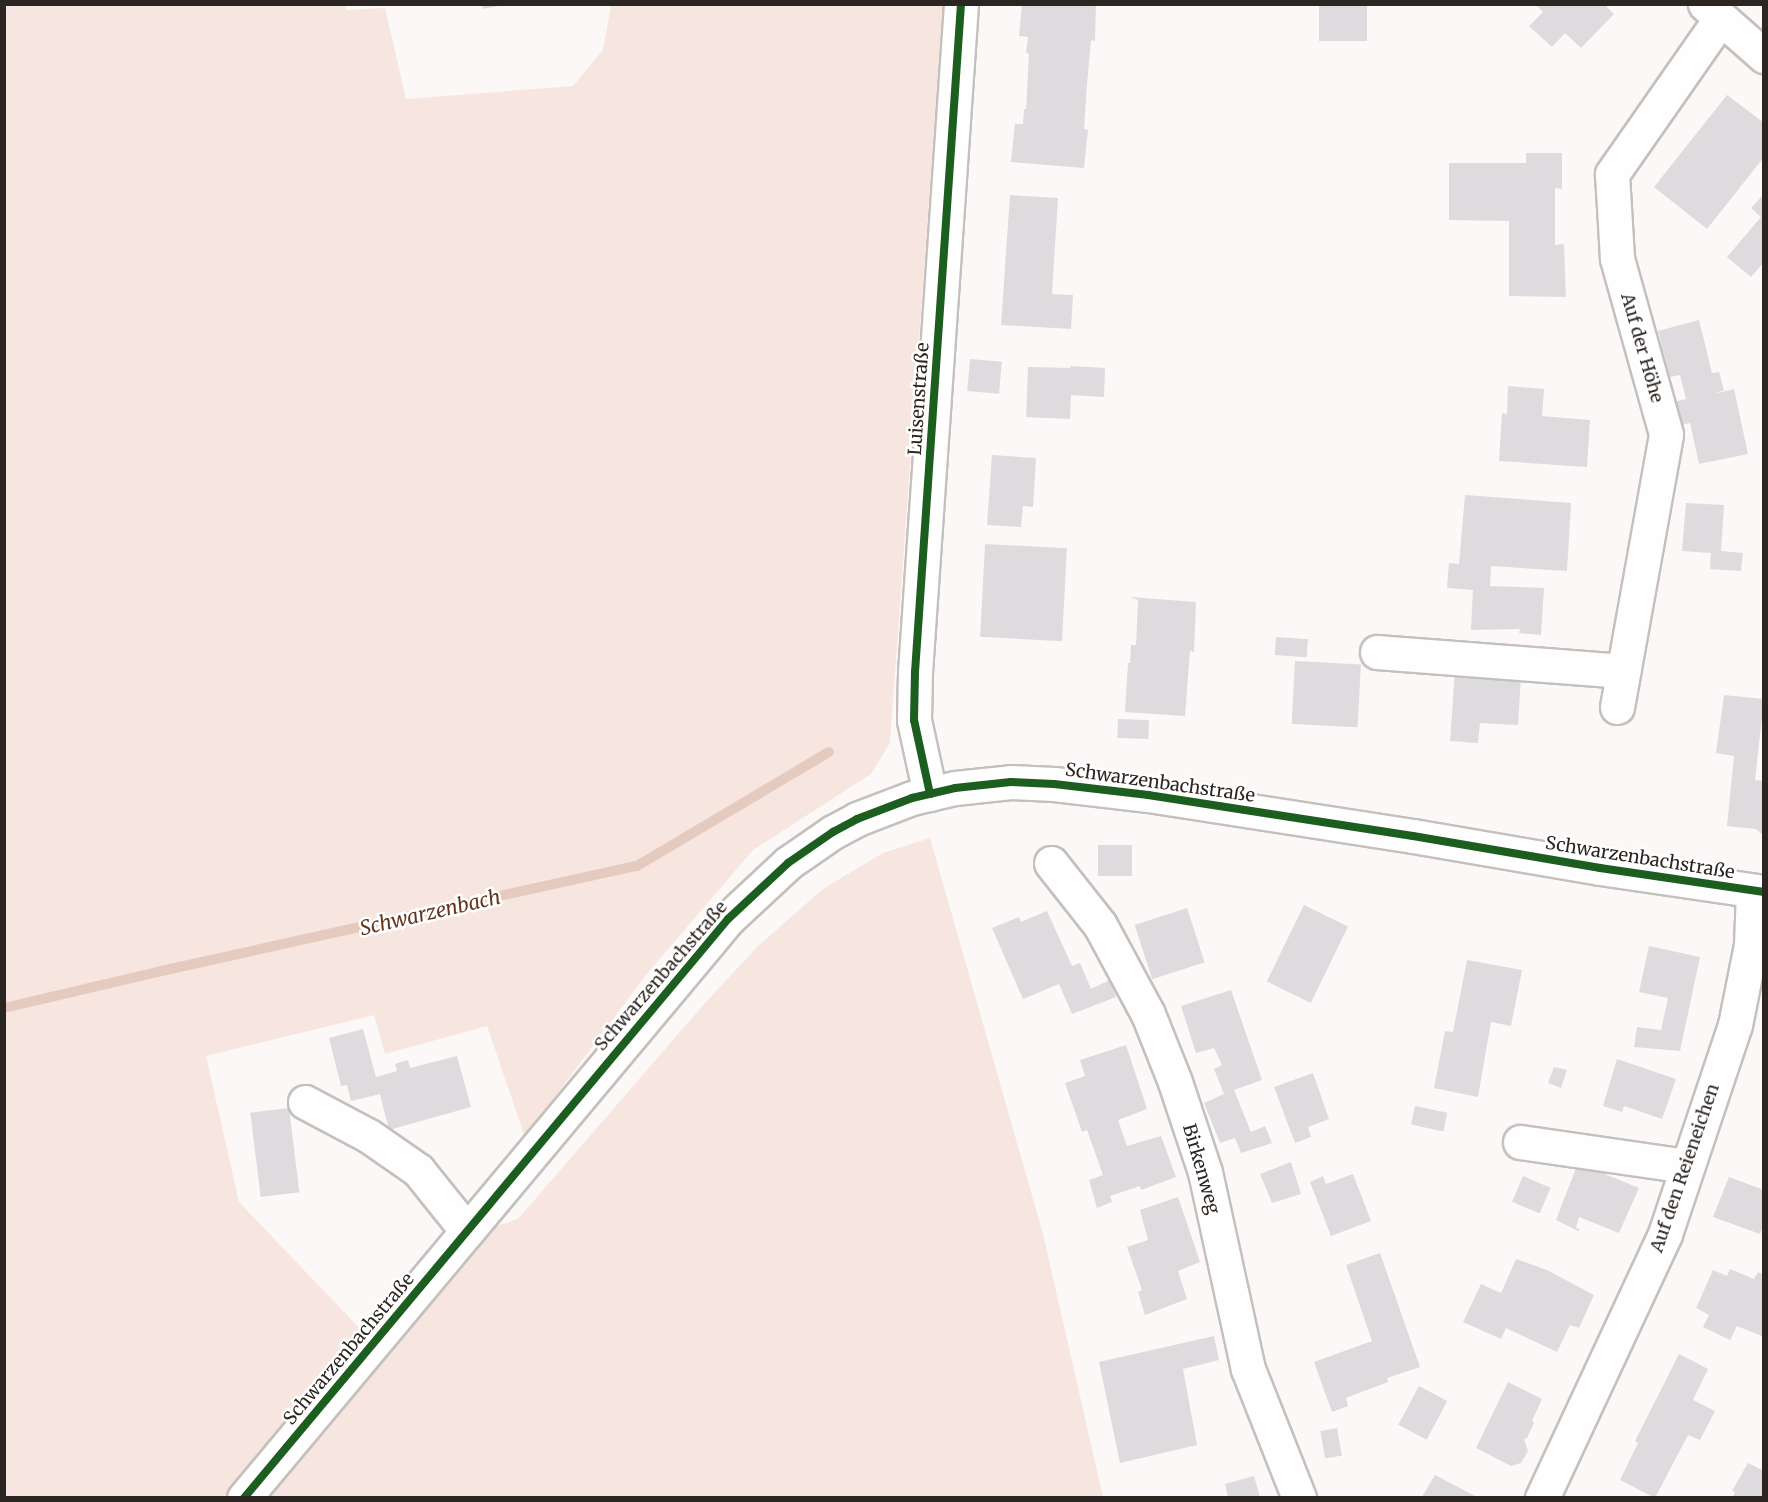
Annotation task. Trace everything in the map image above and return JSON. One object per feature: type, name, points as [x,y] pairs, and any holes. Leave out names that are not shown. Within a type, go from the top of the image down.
[{"type":"street","name":"Luisenstraße","points":[[930,794],[915,720],[915,672],[961,4]]},
{"type":"street","points":[[1713,12],[1764,56]]},
{"type":"street","name":"Auf der Höhe","points":[[1617,707],[1666,434],[1617,258],[1612,174],[1713,12]]},
{"type":"street","points":[[1377,652],[1623,671]]},
{"type":"street","name":"Schwarzenbachstraße","points":[[244,1497],[728,919],[770,877],[833,831],[884,809],[930,794],[1011,782],[1101,788],[1758,891]]},
{"type":"street","name":"Birkenweg","points":[[1052,863],[1100,925],[1148,1014],[1175,1082],[1205,1172],[1248,1369],[1299,1497]]},
{"type":"street","name":"Auf den Reieneichen","points":[[1542,1497],[1665,1234],[1735,1025],[1751,945],[1758,891]]},
{"type":"street","points":[[305,1102],[369,1136],[418,1170],[467,1231]]},
{"type":"street","points":[[1520,1142],[1687,1166]]},
{"type":"shaded area","points":[[346,4],[346,10],[385,8],[406,99],[573,86],[603,50],[611,5],[943,5],[890,743],[871,774],[753,850],[645,976],[525,1137],[487,1026],[385,1054],[374,1015],[206,1056],[239,1202],[363,1332],[224,1497],[5,1498],[5,5]]},
{"type":"shaded area","points":[[930,838],[1043,1234],[1103,1497],[268,1498],[494,1227],[518,1219],[705,1003],[757,947],[823,889],[883,853]]},
{"type":"building","points":[[1022,4],[1096,4],[1095,41],[1091,40],[1087,84],[1084,129],[1088,130],[1084,168],[1011,162],[1015,124],[1023,124],[1024,109],[1026,109],[1029,54],[1026,53],[1028,37],[1019,36]]},
{"type":"building","points":[[1319,4],[1367,4],[1367,41],[1319,41]]},
{"type":"building","points":[[1535,4],[1604,4],[1614,14],[1581,48],[1565,33],[1552,47],[1529,26],[1543,12]]},
{"type":"building","points":[[482,5],[499,5],[499,6],[483,9]]},
{"type":"building","points":[[1727,95],[1764,123],[1764,157],[1707,229],[1654,187]]},
{"type":"building","points":[[1526,153],[1562,153],[1562,189],[1555,188],[1555,245],[1564,244],[1566,297],[1509,296],[1509,221],[1449,220],[1449,163],[1526,163]]},
{"type":"building","points":[[1764,194],[1764,262],[1751,277],[1727,257],[1761,217],[1751,208]]},
{"type":"building","points":[[1010,195],[1058,198],[1052,294],[1073,295],[1071,329],[1001,325]]},
{"type":"building","points":[[1699,320],[1712,373],[1719,372],[1724,390],[1714,394],[1734,389],[1748,454],[1699,464],[1690,423],[1676,426],[1671,403],[1686,399],[1680,375],[1670,377],[1658,331]]},
{"type":"building","points":[[970,359],[1002,362],[999,394],[967,391]]},
{"type":"building","points":[[1071,366],[1105,368],[1104,397],[1071,395],[1070,419],[1026,417],[1028,367],[1070,368]]},
{"type":"building","points":[[1508,386],[1544,389],[1542,416],[1590,420],[1587,467],[1499,461],[1502,413],[1507,414]]},
{"type":"building","points":[[992,455],[1036,458],[1033,507],[1023,506],[1021,527],[987,525]]},
{"type":"building","points":[[1465,495],[1571,503],[1567,571],[1491,566],[1490,586],[1544,588],[1541,635],[1519,633],[1520,629],[1471,630],[1473,590],[1447,588],[1449,563],[1459,564]]},
{"type":"building","points":[[1686,503],[1724,505],[1721,551],[1743,553],[1741,571],[1710,569],[1711,553],[1682,551]]},
{"type":"building","points":[[985,544],[1067,548],[1062,641],[980,637]]},
{"type":"building","points":[[1130,597],[1196,602],[1194,652],[1190,651],[1185,716],[1125,712],[1128,663],[1130,663],[1131,645],[1136,645],[1138,600]]},
{"type":"building","points":[[1276,637],[1308,639],[1307,657],[1275,655]]},
{"type":"building","points":[[1295,661],[1361,664],[1358,727],[1292,724]]},
{"type":"building","points":[[1455,671],[1521,676],[1518,725],[1480,723],[1478,743],[1450,741]]},
{"type":"building","points":[[1724,695],[1764,699],[1755,780],[1764,781],[1764,836],[1756,829],[1727,826],[1734,756],[1716,753]]},
{"type":"building","points":[[1118,719],[1149,720],[1148,739],[1117,738]]},
{"type":"building","points":[[1098,845],[1132,845],[1132,876],[1098,876]]},
{"type":"building","points":[[1304,905],[1348,926],[1311,1003],[1267,981]]},
{"type":"building","points":[[1187,908],[1205,962],[1152,979],[1135,925]]},
{"type":"building","points":[[1047,911],[1072,966],[1080,963],[1091,989],[1110,980],[1116,997],[1072,1014],[1059,984],[1023,999],[992,928],[1019,917],[1021,922]]},
{"type":"building","points":[[1649,946],[1700,957],[1680,1051],[1634,1047],[1637,1027],[1661,1030],[1668,998],[1639,992]]},
{"type":"building","points":[[1467,960],[1522,970],[1511,1026],[1491,1022],[1478,1097],[1434,1088],[1445,1031],[1453,1032]]},
{"type":"building","points":[[1231,990],[1262,1080],[1234,1090],[1251,1132],[1265,1126],[1272,1143],[1241,1153],[1235,1138],[1220,1143],[1204,1103],[1224,1094],[1214,1069],[1222,1065],[1214,1048],[1196,1053],[1181,1006]]},
{"type":"building","points":[[363,1029],[376,1077],[397,1071],[395,1064],[408,1060],[410,1068],[457,1056],[471,1107],[389,1130],[380,1094],[351,1101],[347,1085],[341,1086],[329,1038]]},
{"type":"building","points":[[1126,1045],[1147,1109],[1118,1120],[1127,1146],[1161,1136],[1176,1177],[1141,1190],[1140,1186],[1110,1196],[1112,1202],[1097,1208],[1089,1180],[1103,1175],[1087,1130],[1082,1132],[1065,1083],[1085,1076],[1080,1060]]},
{"type":"building","points":[[1617,1059],[1676,1079],[1662,1119],[1624,1106],[1622,1112],[1603,1106]]},
{"type":"building","points":[[1554,1067],[1567,1070],[1561,1088],[1548,1083]]},
{"type":"building","points":[[1313,1073],[1329,1119],[1308,1127],[1311,1137],[1295,1143],[1274,1087]]},
{"type":"building","points":[[1415,1106],[1447,1113],[1443,1131],[1411,1125]]},
{"type":"building","points":[[289,1108],[299,1192],[261,1197],[250,1113]]},
{"type":"building","points":[[1291,1162],[1301,1194],[1272,1203],[1260,1174]]},
{"type":"building","points":[[1578,1163],[1639,1188],[1619,1233],[1579,1217],[1576,1228],[1580,1229],[1578,1231],[1556,1220]]},
{"type":"building","points":[[1353,1174],[1371,1221],[1331,1236],[1310,1182],[1323,1176],[1326,1184]]},
{"type":"building","points":[[1523,1176],[1551,1188],[1540,1213],[1512,1202]]},
{"type":"building","points":[[1729,1177],[1764,1190],[1764,1224],[1760,1234],[1713,1217]]},
{"type":"building","points":[[1178,1197],[1200,1262],[1178,1271],[1187,1299],[1145,1315],[1138,1292],[1142,1290],[1127,1247],[1148,1240],[1140,1210]]},
{"type":"building","points":[[1380,1253],[1420,1367],[1387,1378],[1388,1382],[1346,1398],[1348,1406],[1332,1412],[1314,1362],[1372,1341],[1346,1265]]},
{"type":"building","points":[[1516,1259],[1547,1270],[1594,1295],[1579,1328],[1570,1325],[1557,1352],[1506,1328],[1501,1339],[1463,1322],[1481,1284],[1501,1293]]},
{"type":"building","points":[[1730,1269],[1754,1279],[1758,1272],[1764,1275],[1764,1337],[1737,1326],[1730,1340],[1703,1327],[1709,1315],[1696,1308],[1713,1270],[1727,1276]]},
{"type":"building","points":[[1214,1336],[1219,1360],[1183,1369],[1197,1445],[1120,1463],[1099,1362]]},
{"type":"building","points":[[1679,1354],[1708,1369],[1693,1400],[1715,1411],[1700,1440],[1688,1435],[1655,1498],[1620,1480],[1638,1443],[1635,1441]]},
{"type":"building","points":[[1508,1382],[1542,1399],[1532,1421],[1534,1423],[1527,1438],[1524,1439],[1528,1451],[1521,1463],[1511,1466],[1476,1448]]},
{"type":"building","points":[[1419,1386],[1447,1401],[1427,1440],[1398,1425]]},
{"type":"building","points":[[1337,1428],[1342,1456],[1325,1459],[1320,1431]]},
{"type":"building","points":[[1748,1463],[1764,1471],[1764,1497],[1733,1497],[1735,1492],[1732,1491]]},
{"type":"building","points":[[1435,1475],[1477,1497],[1422,1497]]},
{"type":"building","points":[[1254,1476],[1260,1497],[1228,1497],[1225,1484]]},
{"type":"waterway","name":"Schwarzenbach","points":[[4,1008],[637,866],[829,752]]},
{"type":"cycle path","points":[[930,794],[914,720],[915,672],[961,4]]},
{"type":"cycle path","points":[[244,1498],[728,919],[788,863],[833,832],[857,819],[912,798],[955,788],[1011,782],[1054,784],[1148,795],[1600,868],[1764,892]]}]
